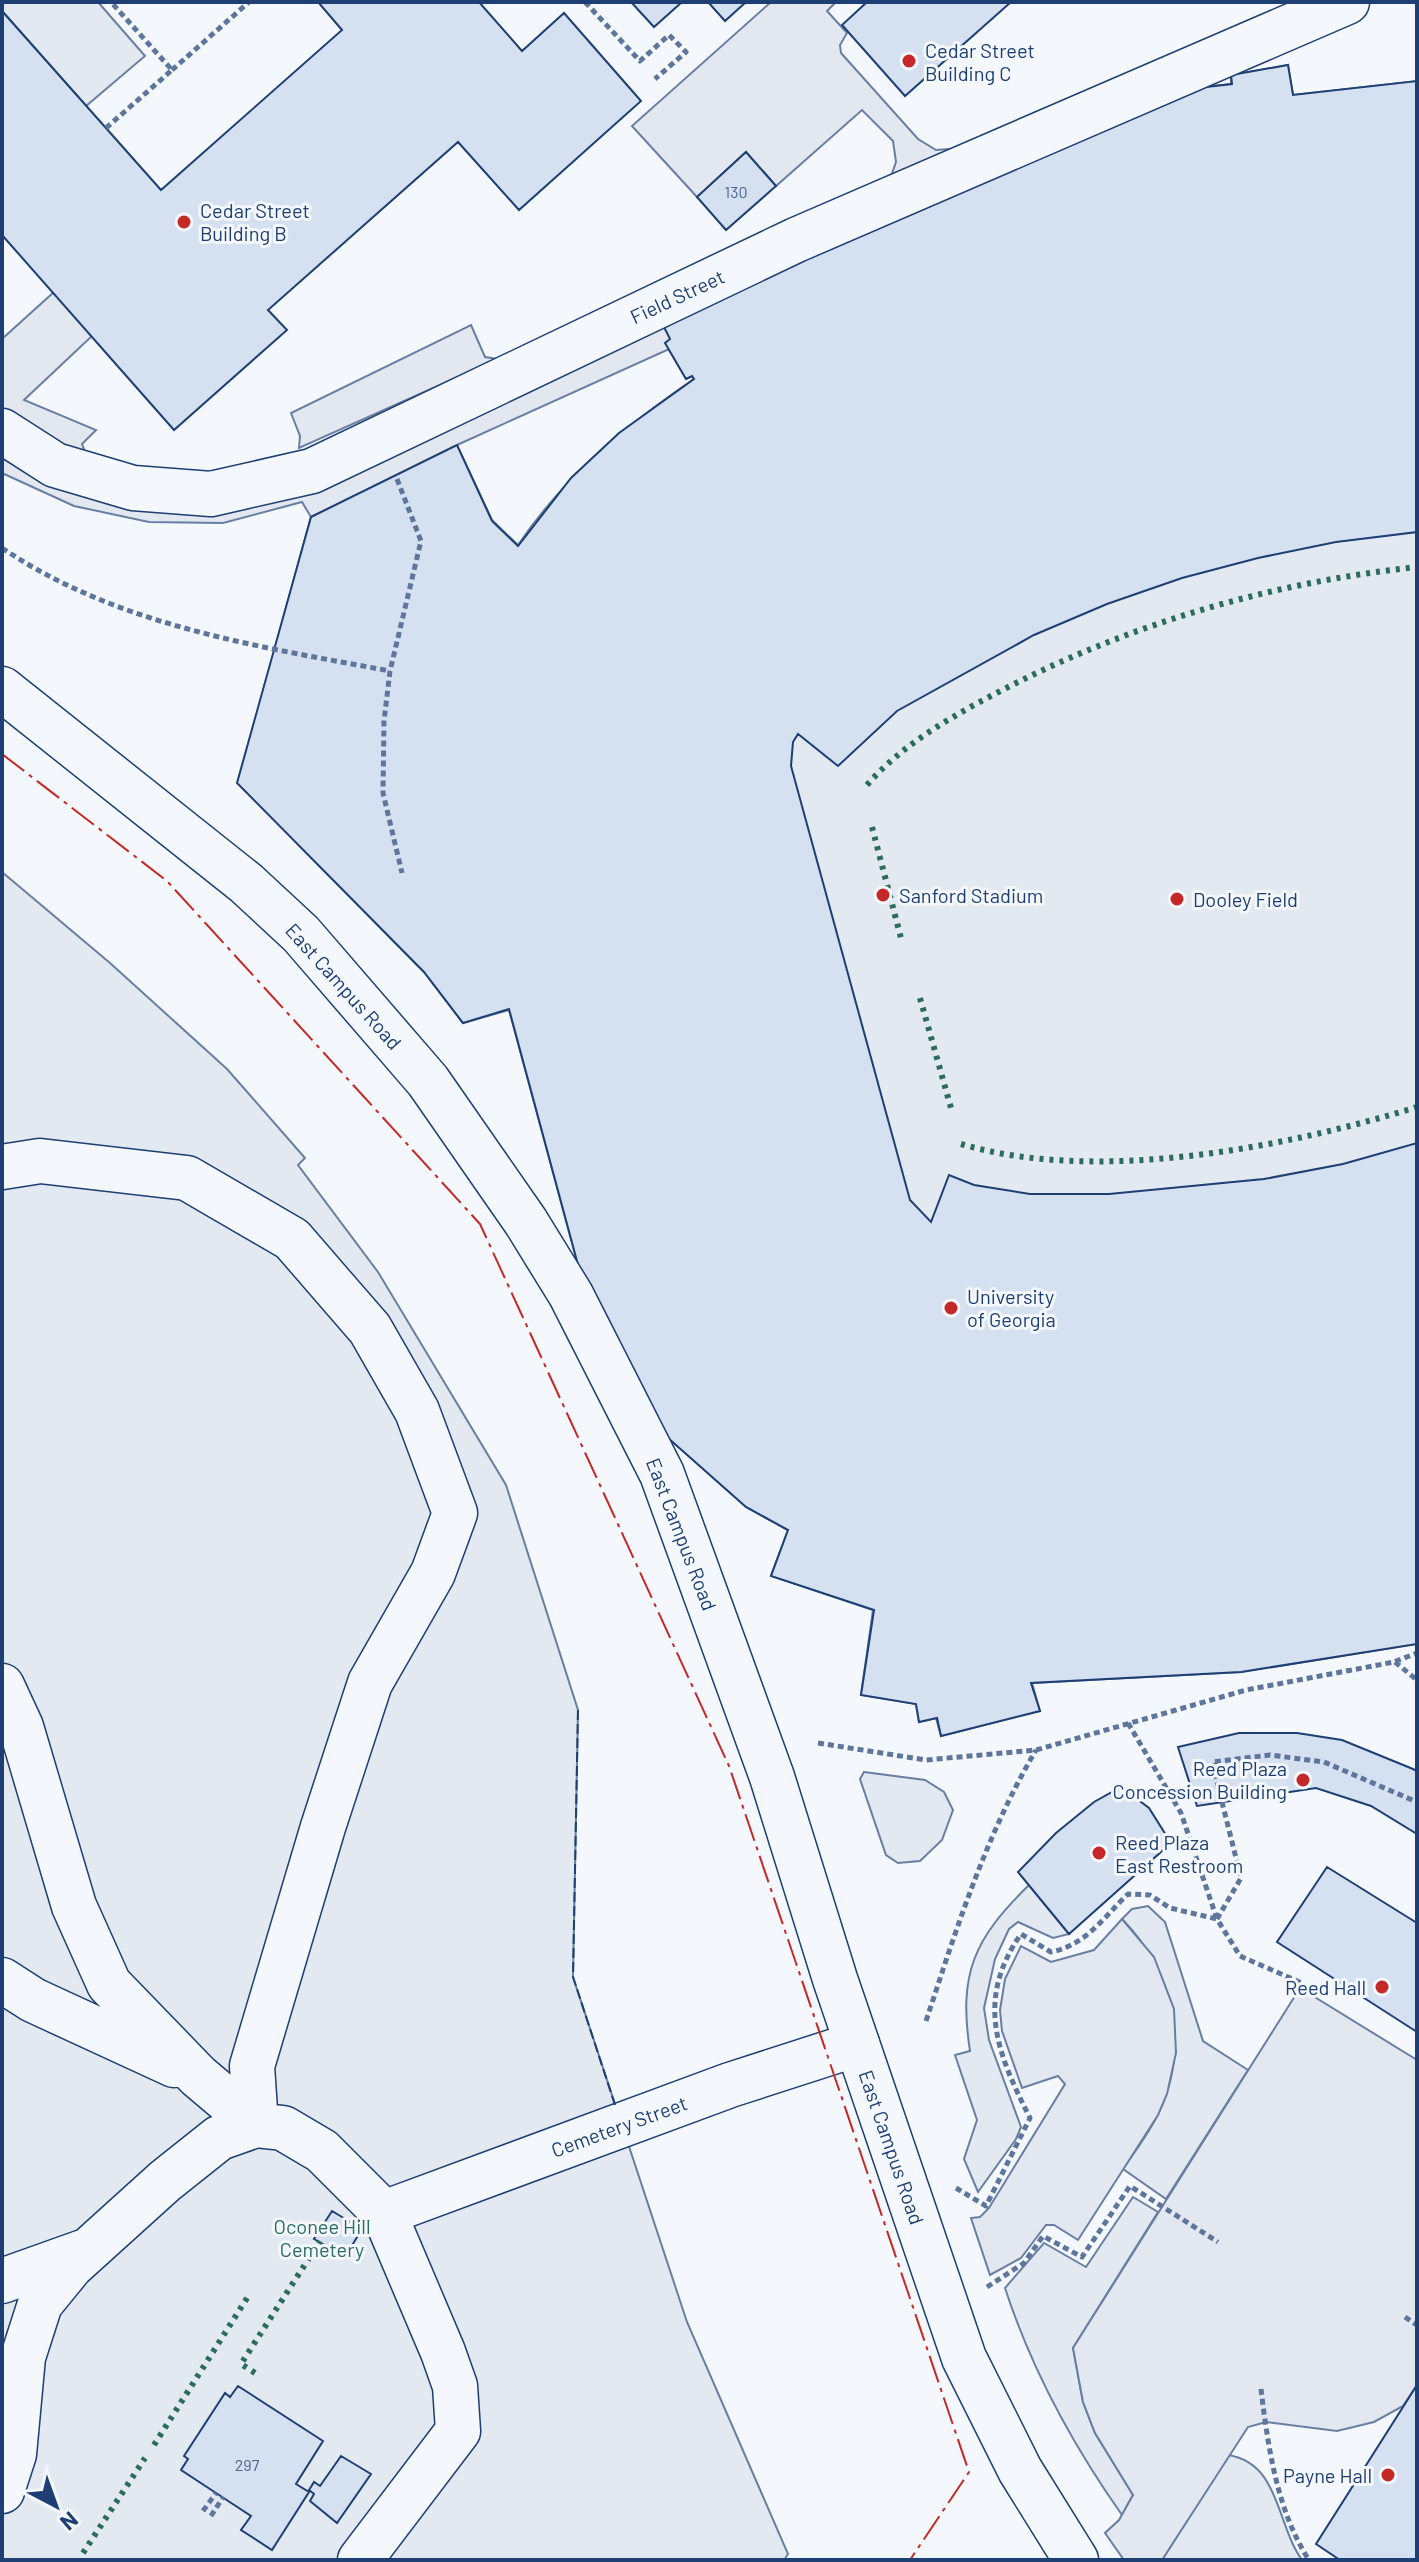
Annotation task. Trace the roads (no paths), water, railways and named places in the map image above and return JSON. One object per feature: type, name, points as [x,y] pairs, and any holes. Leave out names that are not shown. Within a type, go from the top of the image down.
[{"type":"main road","name":"Field Street","points":[[2,431],[55,465],[133,488],[211,494],[312,471],[796,240],[1347,2]]},
{"type":"main road","name":"East Campus Road","points":[[2,689],[246,883],[301,934],[428,1081],[526,1222],[571,1295],[662,1474],[772,1777],[857,2044],[964,2358],[1020,2470],[1076,2560]]},
{"type":"main road","points":[[2,1167],[40,1161],[187,1178],[292,1239],[370,1329],[417,1411],[455,1513],[433,1573],[370,1683],[323,1827],[252,2066],[256,2125]]},
{"type":"main road","points":[[2,1686],[21,1727],[74,1906],[109,1984],[198,2076],[256,2125]]},
{"type":"main road","points":[[2,1980],[33,2000],[198,2076]]},
{"type":"main road","name":"Cemetery Street","points":[[384,2213],[730,2085],[857,2044]]},
{"type":"main road","points":[[2,2491],[14,2454],[13,2343],[40,2304],[87,2251],[219,2138],[256,2125],[283,2128],[322,2151],[384,2213],[455,2386],[458,2431],[360,2560]]},
{"type":"main road","points":[[2,2281],[87,2251]]},
{"type":"place","name":"Cedar Street Building C","points":[[909,61]]},
{"type":"place","name":"Cedar Street Building B","points":[[184,222]]},
{"type":"place","name":"Sanford Stadium","points":[[883,895]]},
{"type":"place","name":"Dooley Field","points":[[1177,899]]},
{"type":"place","name":"University of Georgia","points":[[951,1308]]},
{"type":"place","name":"Reed Plaza Concession Building","points":[[1303,1780]]},
{"type":"place","name":"Reed Plaza East Restroom","points":[[1099,1853]]},
{"type":"place","name":"Reed Hall","points":[[1382,1987]]},
{"type":"place","name":"Payne Hall","points":[[1388,2475]]},
{"type":"park label","name":"Oconee Hill Cemetery","points":[[322,2238]]}]
